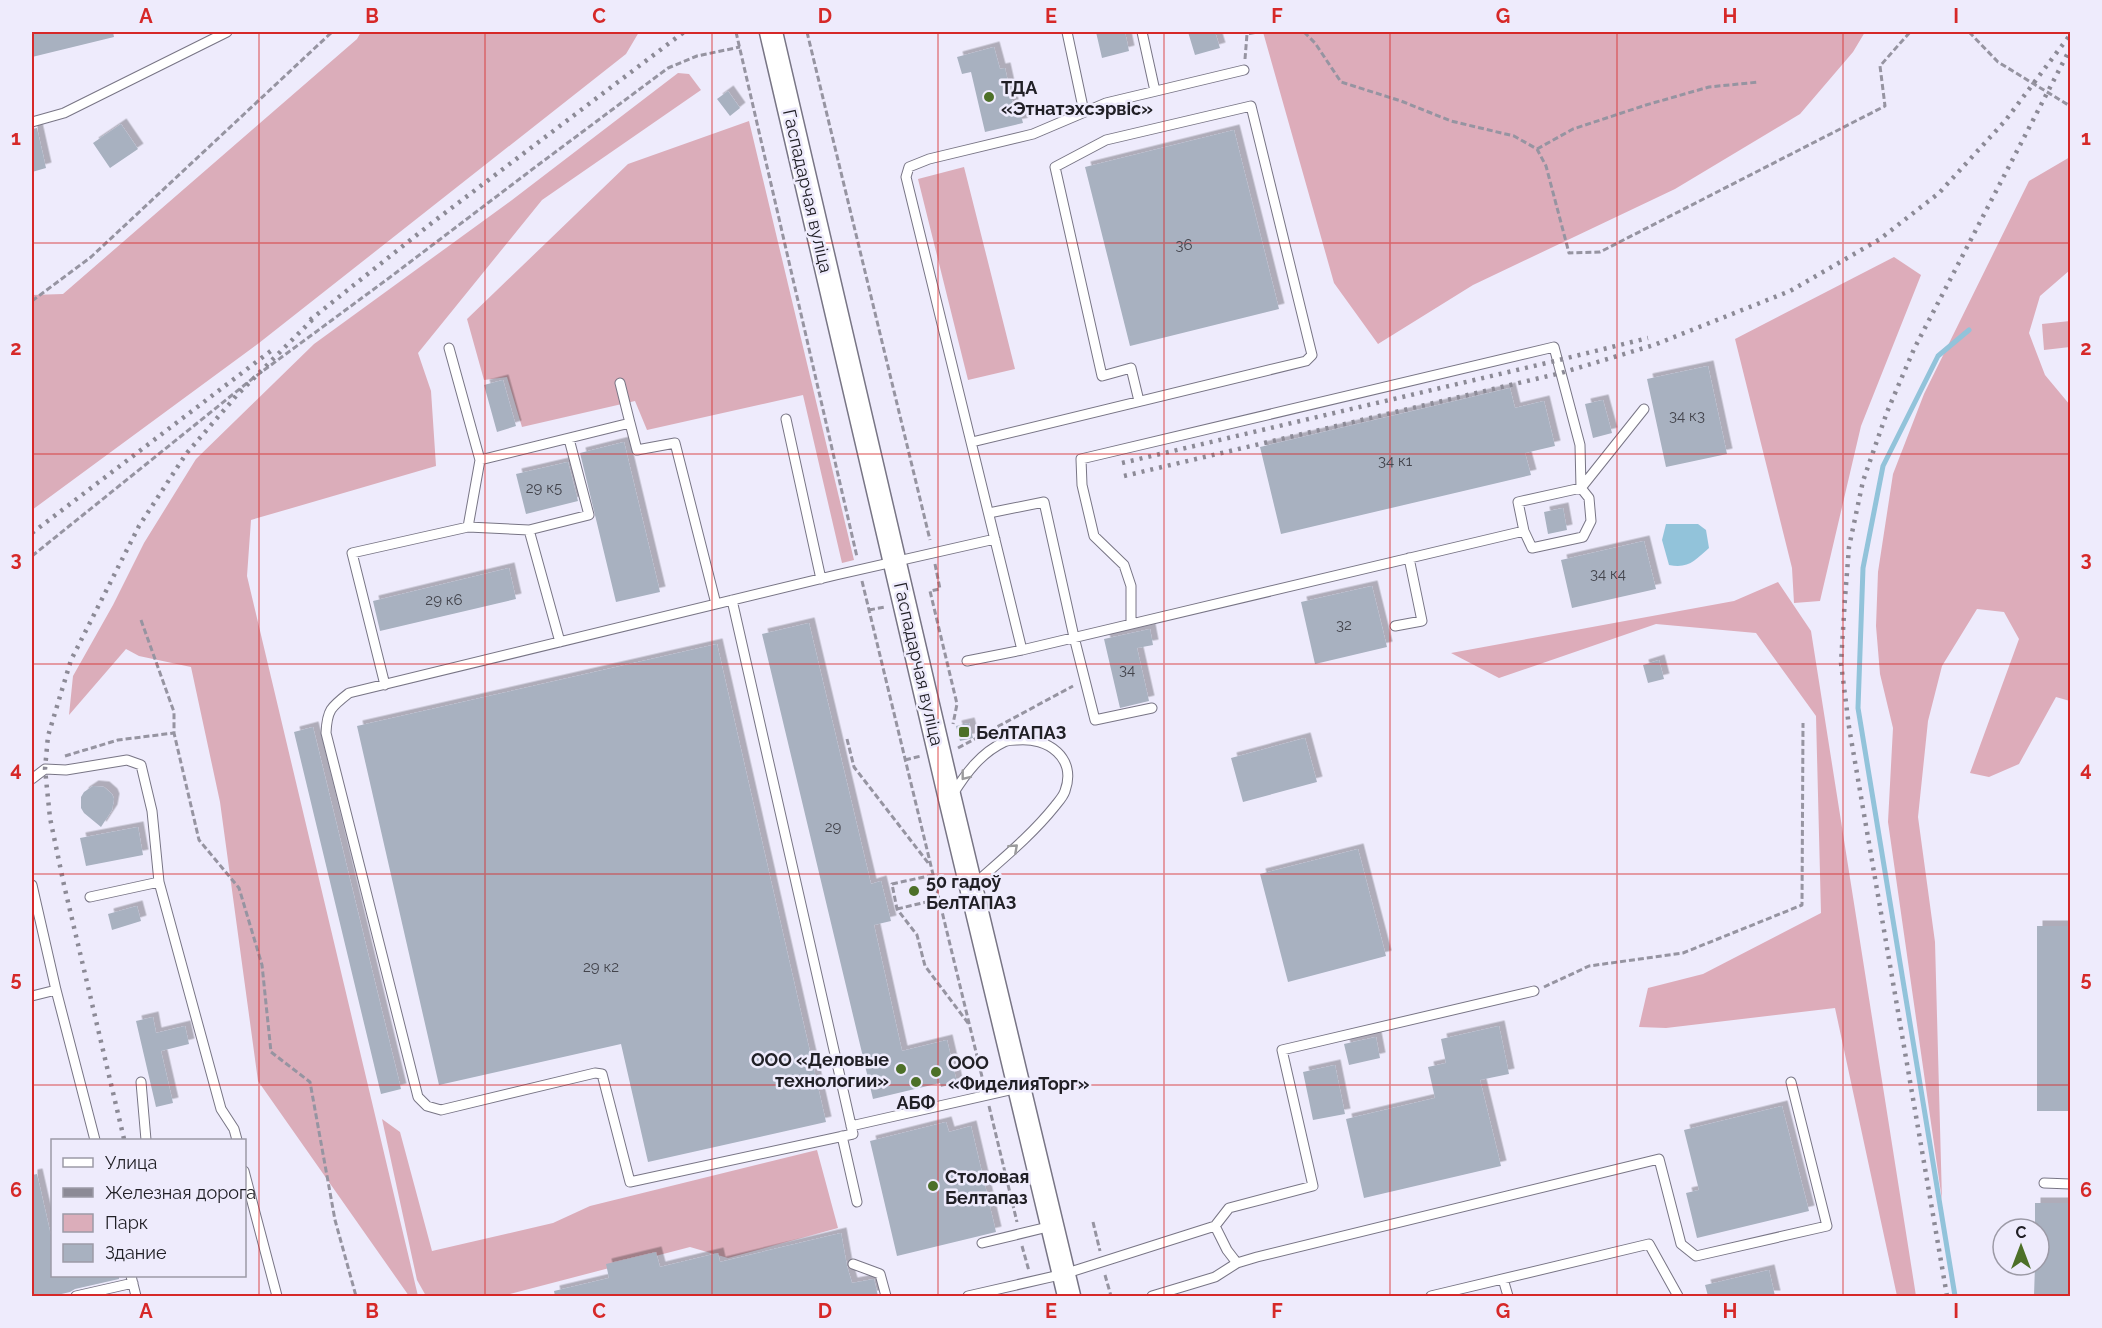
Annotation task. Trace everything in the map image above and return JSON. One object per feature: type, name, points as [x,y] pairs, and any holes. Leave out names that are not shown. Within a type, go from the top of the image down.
[{"type":"street","name":"Гаспадарчая вуліца","points":[[771,32],[1069,1296]]},
{"type":"lane","points":[[32,122],[64,113],[227,32]]},
{"type":"lane","points":[[1067,32],[1084,112]]},
{"type":"lane","points":[[1142,32],[1155,91]]},
{"type":"lane","points":[[1022,650],[906,177],[909,167],[929,159],[1033,134],[1106,103],[1244,70]]},
{"type":"lane","points":[[972,442],[1306,361],[1312,355],[1251,106],[1106,140],[1055,167],[1102,376],[1131,368],[1139,401]]},
{"type":"lane","points":[[1131,624],[1131,586],[1124,565],[1094,536],[1082,485],[1081,459],[1554,347],[1580,445],[1581,488],[1589,498],[1591,521],[1583,537],[1532,548],[1524,531],[1518,502],[1581,488],[1644,410]]},
{"type":"lane","points":[[449,348],[480,460],[468,527]]},
{"type":"lane","points":[[620,383],[637,450],[675,443],[716,604]]},
{"type":"lane","points":[[786,419],[821,579]]},
{"type":"lane","points":[[480,460],[630,423]]},
{"type":"lane","points":[[385,685],[351,553],[468,527],[529,530],[589,515],[569,439]]},
{"type":"lane","points":[[989,513],[1044,502],[1095,720],[1152,708]]},
{"type":"lane","points":[[529,530],[560,642]]},
{"type":"lane","points":[[968,661],[1524,531]]},
{"type":"lane","points":[[732,600],[853,1134],[630,1182],[602,1074],[595,1073],[441,1110],[427,1106],[418,1097],[326,733],[327,716],[335,704],[349,693],[732,600],[995,539]]},
{"type":"lane","points":[[1395,626],[1422,621],[1409,558]]},
{"type":"lane","points":[[950,799],[964,776],[984,755],[1006,741],[1030,738],[1049,745],[1064,757],[1069,774],[1065,793],[1051,811],[1029,836],[971,887]]},
{"type":"lane","points":[[32,779],[45,769],[66,770],[127,760],[141,765],[152,811],[159,882],[221,1109],[234,1129],[237,1139]]},
{"type":"lane","points":[[90,897],[159,882]]},
{"type":"lane","points":[[32,885],[56,990],[95,1139]]},
{"type":"lane","points":[[32,996],[56,990]]},
{"type":"lane","points":[[968,1296],[1064,1274],[1215,1226],[1229,1208],[1313,1186],[1281,1050],[1534,991]]},
{"type":"lane","points":[[141,1082],[146,1139]]},
{"type":"lane","points":[[1152,1296],[1215,1277],[1238,1263],[1659,1160],[1681,1244],[1696,1256],[1827,1226],[1791,1082]]},
{"type":"lane","points":[[851,1126],[1019,1088]]},
{"type":"lane","points":[[842,1136],[857,1202]]},
{"type":"lane","points":[[246,1179],[277,1296]]},
{"type":"lane","points":[[2044,1183],[2070,1184]]},
{"type":"lane","points":[[981,1243],[1052,1226]]},
{"type":"lane","points":[[1215,1226],[1227,1250],[1238,1263]]},
{"type":"lane","points":[[1431,1296],[1649,1245],[1678,1296]]},
{"type":"lane","points":[[853,1264],[880,1274],[886,1296]]},
{"type":"lane","points":[[76,1296],[135,1278],[136,1296]]},
{"type":"lane","points":[[1503,1279],[1508,1296]]},
{"type":"path","points":[[32,301],[91,257],[332,32]]},
{"type":"path","points":[[736,32],[860,571],[1031,1282]]},
{"type":"path","points":[[807,32],[933,553],[940,589],[930,591],[957,704],[952,727]]},
{"type":"path","points":[[1244,70],[1247,34],[1257,32]]},
{"type":"path","points":[[1304,32],[1315,43],[1341,82],[1401,101],[1451,122],[1514,136],[1537,149],[1546,166],[1569,253],[1600,252],[1885,106],[1880,66],[1910,32]]},
{"type":"path","points":[[1969,32],[1998,62],[2070,106]]},
{"type":"path","points":[[32,556],[252,379],[668,68],[697,56],[740,47]]},
{"type":"path","points":[[1537,149],[1573,129],[1646,105],[1709,87],[1759,82]]},
{"type":"path","points":[[141,620],[174,712],[174,733],[199,840],[239,888],[262,965],[271,1052],[310,1082],[335,1220],[356,1296]]},
{"type":"path","points":[[958,748],[1084,680]]},
{"type":"path","points":[[1534,991],[1589,966],[1683,953],[1802,905],[1803,723]]},
{"type":"path","points":[[45,769],[68,754],[118,740],[174,733]]},
{"type":"path","points":[[847,739],[854,767],[930,865]]},
{"type":"path","points":[[905,760],[922,756]]},
{"type":"path","points":[[933,875],[892,884],[897,909],[917,935],[925,966],[969,1024]]},
{"type":"path","points":[[897,909],[939,899]]},
{"type":"green space","points":[[361,32],[639,32],[626,54],[259,343],[32,510],[32,295],[63,294],[357,39]]},
{"type":"green space","points":[[678,73],[689,74],[701,90],[542,200],[418,353],[431,391],[436,466],[251,520],[247,576],[418,1296],[409,1296],[258,1081],[220,802],[191,667],[139,656],[126,649],[69,715],[73,676],[113,605],[144,543],[196,459],[314,344],[512,200]]},
{"type":"green space","points":[[749,121],[854,560],[842,563],[803,395],[647,430],[635,401],[522,427],[507,377],[484,380],[467,319],[628,164]]},
{"type":"green space","points":[[964,167],[1015,369],[968,380],[918,179]]},
{"type":"green space","points":[[2070,321],[2070,347],[2044,350],[2042,324]]},
{"type":"green space","points":[[382,1119],[400,1132],[432,1251],[553,1223],[590,1206],[817,1150],[838,1228],[728,1258],[690,1247],[502,1296],[426,1296],[417,1280]]},
{"type":"shaded area","points":[[1263,32],[1865,32],[1853,52],[1800,114],[1675,189],[1473,285],[1378,344],[1334,283]]},
{"type":"shaded area","points":[[2070,157],[2070,270],[2040,296],[2029,333],[2045,375],[2070,405],[2070,701],[2056,697],[2019,764],[1989,777],[1970,773],[2019,639],[2004,612],[1977,609],[1942,666],[1928,721],[1918,817],[1935,942],[1942,1200],[1888,822],[1893,728],[1880,674],[1876,626],[1878,572],[1893,474],[1924,394],[2029,181]]},
{"type":"shaded area","points":[[1894,257],[1921,275],[1861,426],[1820,601],[1794,603],[1792,568],[1735,339]]},
{"type":"shaded area","points":[[1778,582],[1811,631],[1916,1296],[1897,1296],[1835,1008],[1666,1028],[1639,1027],[1648,988],[1703,974],[1821,913],[1816,716],[1756,633],[1656,624],[1499,678],[1451,653],[1734,601]]},
{"type":"water","points":[[1666,524],[1698,524],[1706,530],[1709,548],[1687,565],[1669,565],[1662,540]]},
{"type":"building","points":[[32,32],[113,32],[114,37],[32,57]]},
{"type":"building","points":[[1096,32],[1125,32],[1129,51],[1102,58]]},
{"type":"building","points":[[1188,32],[1215,32],[1220,48],[1195,55]]},
{"type":"building","name":"ТДА «Этнатэхсэрвіс»","points":[[994,47],[1000,69],[1005,68],[1014,109],[1019,108],[1023,123],[985,132],[971,72],[962,74],[957,57]]},
{"type":"building","points":[[728,91],[740,108],[730,116],[717,99]]},
{"type":"building","points":[[121,124],[138,149],[110,168],[93,143]]},
{"type":"building","points":[[37,128],[46,168],[32,172],[32,129]]},
{"type":"building","points":[[1234,130],[1279,309],[1130,346],[1085,167]]},
{"type":"building","points":[[1708,366],[1727,454],[1666,467],[1647,379]]},
{"type":"building","points":[[503,380],[516,426],[497,432],[484,385]]},
{"type":"building","points":[[1510,388],[1515,408],[1544,401],[1555,446],[1525,453],[1531,475],[1281,534],[1260,447]]},
{"type":"building","points":[[1603,400],[1612,433],[1593,438],[1585,404]]},
{"type":"building","points":[[624,442],[660,592],[616,602],[580,453]]},
{"type":"building","points":[[568,462],[578,501],[526,514],[516,474]]},
{"type":"building","points":[[1563,508],[1567,530],[1548,534],[1544,512]]},
{"type":"building","points":[[1644,541],[1656,589],[1572,608],[1561,560]]},
{"type":"building","points":[[509,568],[516,599],[380,631],[373,601]]},
{"type":"building","points":[[1372,586],[1387,647],[1315,664],[1301,602]]},
{"type":"building","points":[[809,623],[871,884],[881,881],[891,921],[874,925],[902,1051],[947,1040],[957,1083],[941,1087],[940,1083],[873,1099],[762,634]]},
{"type":"building","points":[[1150,629],[1153,645],[1137,648],[1149,701],[1120,708],[1104,639]]},
{"type":"building","points":[[717,644],[826,1122],[648,1162],[621,1044],[439,1085],[357,726]]},
{"type":"building","points":[[1659,660],[1664,679],[1648,683],[1643,665]]},
{"type":"building","points":[[969,723],[973,738],[960,741],[956,726]]},
{"type":"building","points":[[313,727],[401,1089],[381,1094],[294,732]]},
{"type":"building","points":[[1305,738],[1317,782],[1243,802],[1231,758]]},
{"type":"building","points":[[93,786],[104,787],[114,799],[112,810],[101,827],[81,808],[81,797]]},
{"type":"building","points":[[138,827],[143,855],[86,866],[80,838]]},
{"type":"building","points":[[1358,849],[1386,956],[1288,982],[1260,874]]},
{"type":"building","points":[[137,906],[141,921],[112,930],[108,914]]},
{"type":"building","points":[[2037,926],[2070,926],[2070,1111],[2037,1111]]},
{"type":"building","points":[[153,1017],[156,1033],[185,1026],[189,1044],[161,1051],[173,1103],[156,1107],[136,1021]]},
{"type":"building","points":[[1499,1026],[1509,1074],[1480,1080],[1501,1166],[1364,1198],[1346,1119],[1435,1098],[1428,1067],[1446,1063],[1441,1039]]},
{"type":"building","points":[[1376,1037],[1380,1058],[1349,1065],[1344,1044]]},
{"type":"building","points":[[1335,1065],[1345,1114],[1313,1120],[1303,1072]]},
{"type":"building","points":[[1782,1106],[1809,1211],[1697,1238],[1686,1193],[1699,1190],[1684,1130]]},
{"type":"building","name":"Столовая Белтапаз","points":[[946,1122],[949,1132],[971,1126],[996,1232],[897,1256],[870,1141]]},
{"type":"building","points":[[37,1174],[51,1236],[51,1277],[119,1277],[119,1279],[53,1296],[32,1296],[32,1175]]},
{"type":"building","points":[[2035,1203],[2070,1203],[2070,1296],[2034,1296],[2035,1277],[2051,1277],[2051,1217],[2035,1217]]},
{"type":"building","points":[[841,1233],[852,1283],[874,1279],[878,1296],[555,1296],[554,1291],[609,1278],[606,1264],[656,1252],[660,1267],[718,1253],[720,1262]]},
{"type":"building","points":[[1769,1270],[1775,1296],[1708,1296],[1705,1285]]},
{"type":"waterway","points":[[1955,1296],[1858,708],[1863,568],[1883,466],[1938,356],[1969,330]]},
{"type":"railway","points":[[310,320],[433,222],[684,32]]},
{"type":"railway","points":[[1124,476],[1561,373],[1654,345],[1790,291],[1880,239],[1939,193],[2005,121],[2070,35]]},
{"type":"railway","points":[[1947,1296],[1849,727],[1841,663],[1849,547],[1863,481],[1887,412],[1914,349],[2070,49]]},
{"type":"railway","points":[[124,1139],[50,818],[45,769],[48,736],[71,660],[139,526],[186,454],[237,395],[316,316]]},
{"type":"railway","points":[[1122,463],[1648,338]]},
{"type":"railway","points":[[32,533],[272,350]]},
{"type":"place","name":"ТДА «Этнатэхсэрвіс»","points":[[989,97]]},
{"type":"place","name":"БелТАПАЗ","points":[[964,732]]},
{"type":"place","name":"50 гадоў БелТАПАЗ","points":[[914,891]]},
{"type":"place","name":"ООО «Деловые технологии»","points":[[901,1069]]},
{"type":"place","name":"ООО «ФиделияТорг»","points":[[936,1072]]},
{"type":"place","name":"АБФ","points":[[916,1082]]},
{"type":"place","name":"Столовая Белтапаз","points":[[933,1186]]}]
